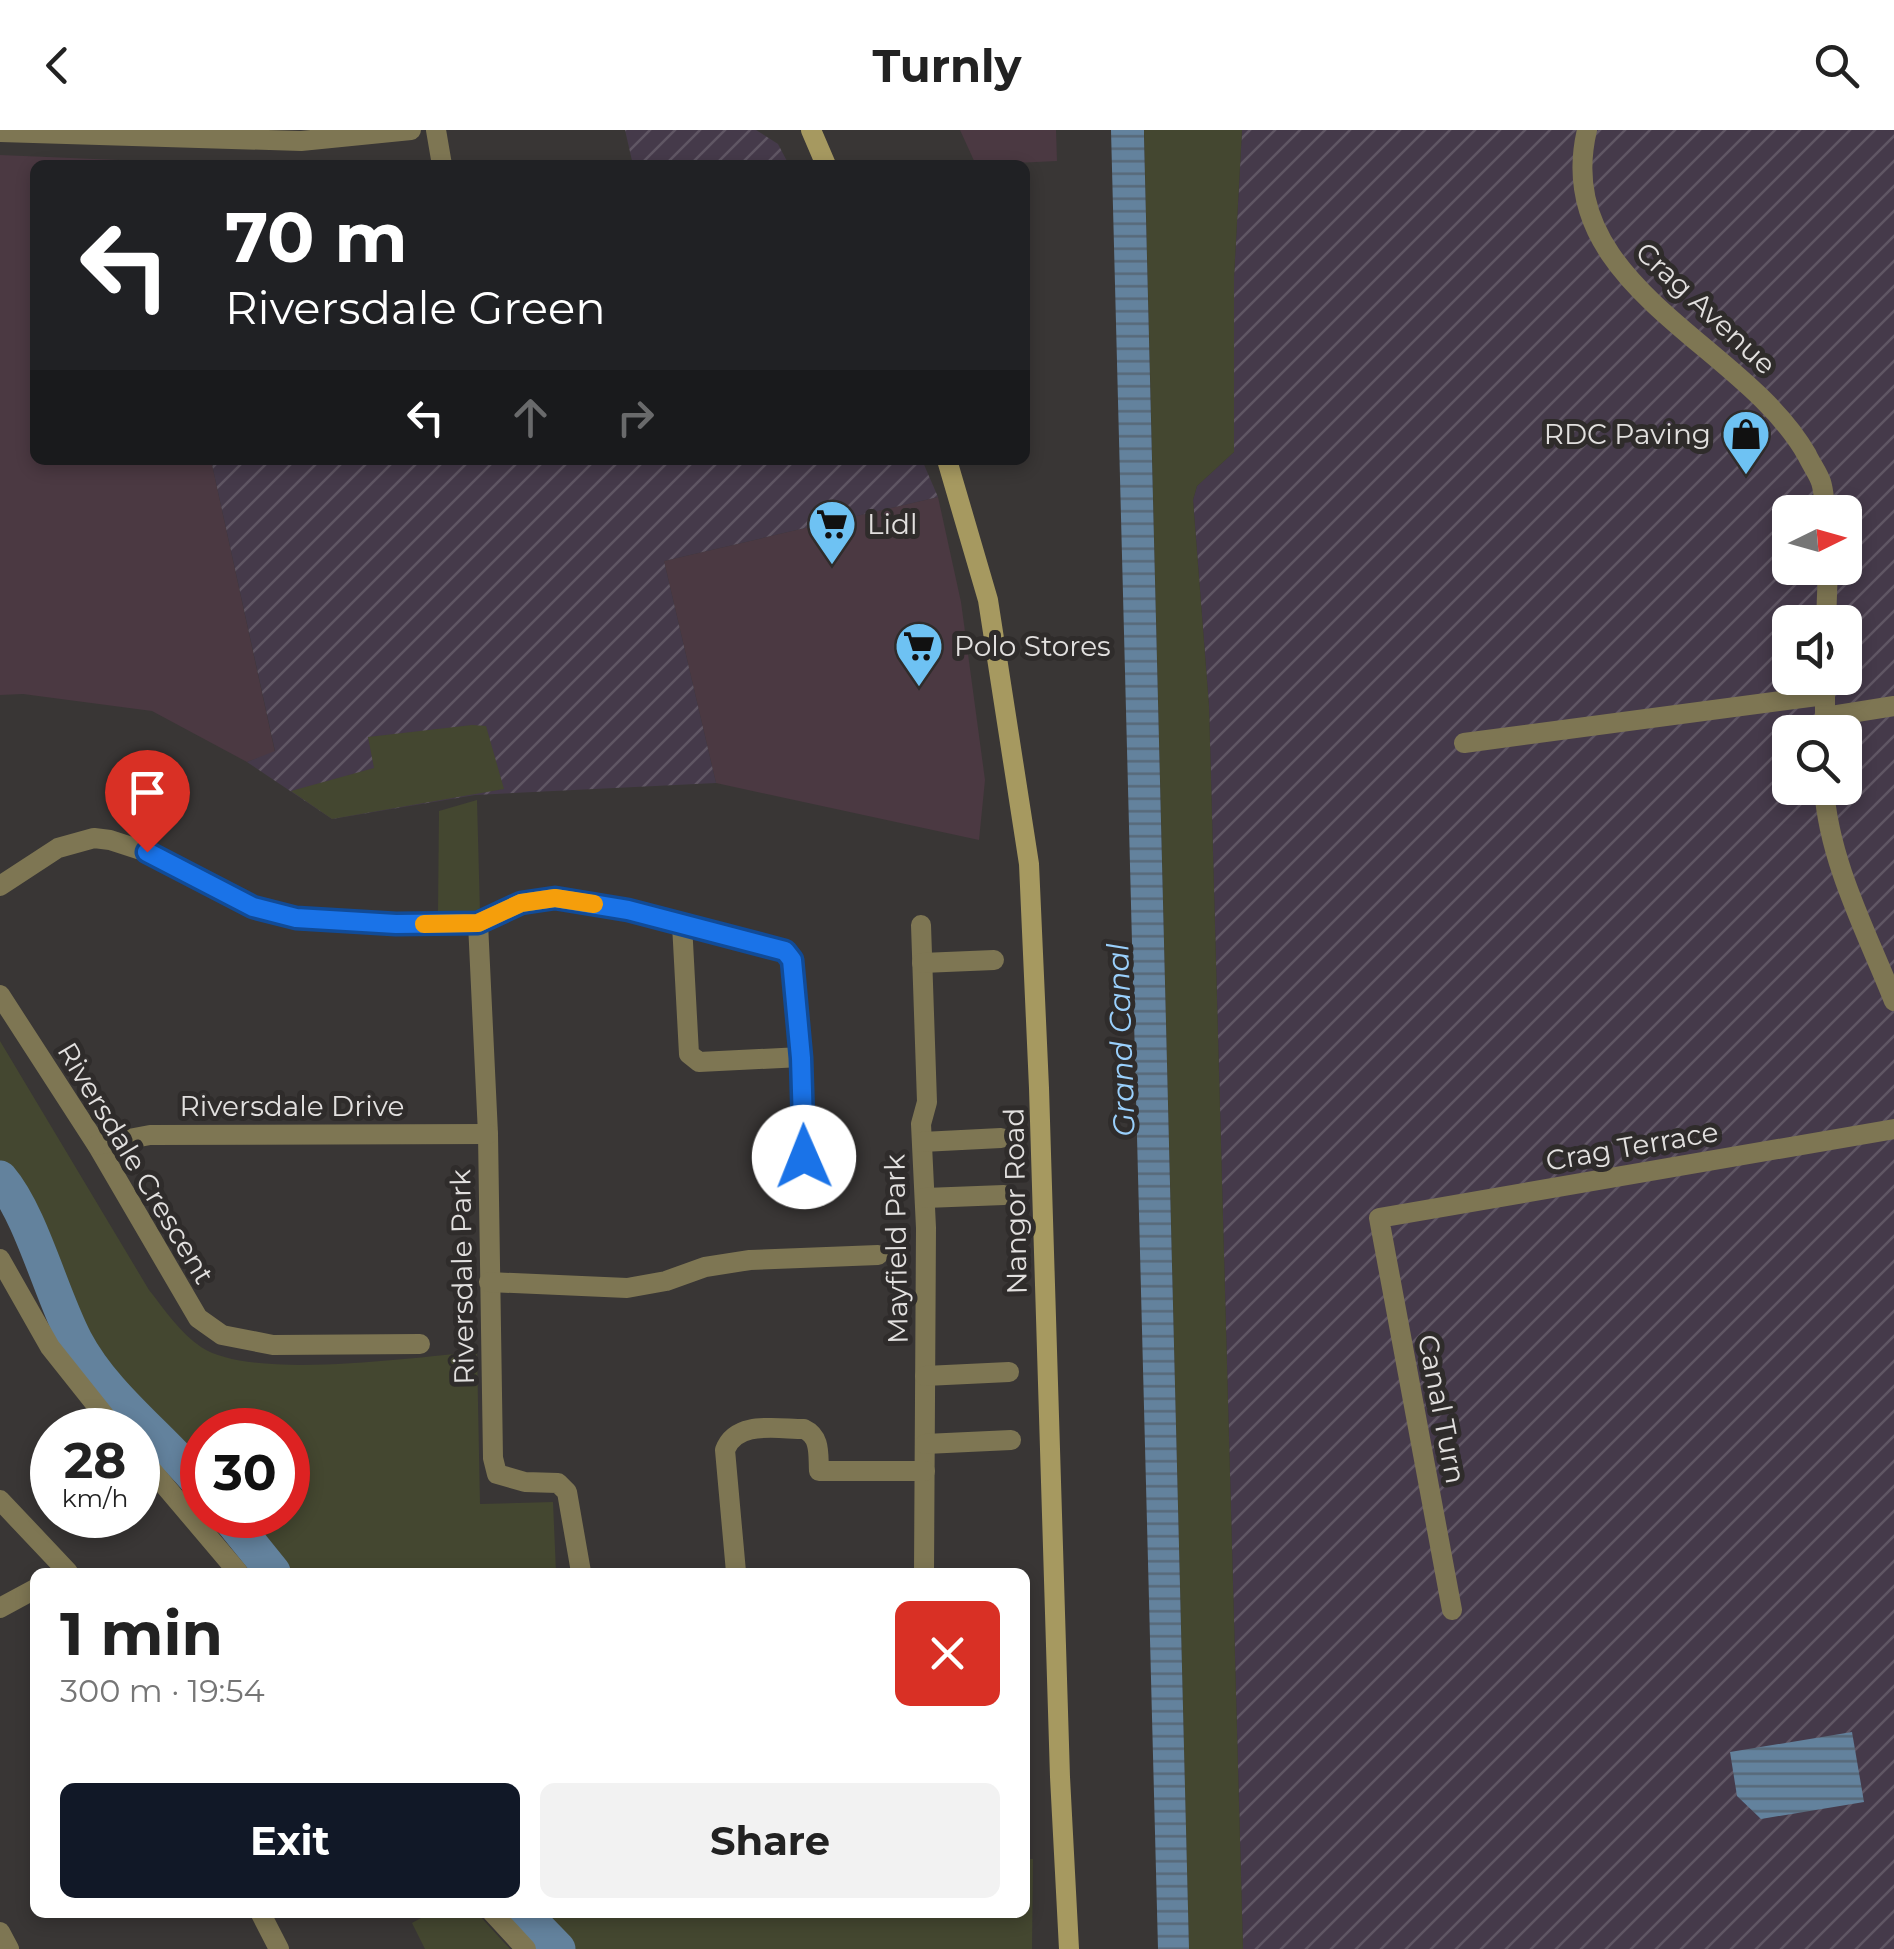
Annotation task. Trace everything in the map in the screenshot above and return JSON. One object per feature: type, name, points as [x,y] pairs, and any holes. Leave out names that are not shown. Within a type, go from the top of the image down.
[{"type":"main road","points":[[810,130],[824,160]]},
{"type":"main road","name":"Nangor Road","points":[[948,465],[988,600],[1029,864],[1068,1949]]},
{"type":"street","points":[[0,132],[301,140],[412,130]]},
{"type":"street","points":[[436,130],[441,160]]},
{"type":"street","name":"Crag Avenue","points":[[1587,130],[1584,166],[1589,208],[1596,231],[1616,266],[1640,292],[1763,398],[1795,435],[1821,482],[1823,495]]},
{"type":"street","points":[[1464,743],[1772,694]]},
{"type":"street","points":[[1861,715],[1894,706]]},
{"type":"street","points":[[1826,805],[1841,866],[1894,1001]]},
{"type":"street","points":[[0,886],[58,848],[94,838],[147,852],[253,907],[296,918],[396,924],[478,923],[521,903],[555,898],[628,910],[785,951],[792,960],[801,1058],[804,1157]]},
{"type":"street","name":"Riversdale Park","points":[[478,923],[488,1134],[493,1458],[497,1474],[525,1482],[558,1483],[567,1492],[579,1568]]},
{"type":"street","points":[[682,924],[688,1054],[699,1062],[801,1058]]},
{"type":"street","name":"Mayfield Park","points":[[921,924],[927,1102],[921,1124],[924,1568]]},
{"type":"street","points":[[922,963],[994,960]]},
{"type":"street","name":"Riversdale Crescent","points":[[0,995],[97,1145],[198,1318],[222,1334],[274,1344],[420,1344]]},
{"type":"street","name":"Crag Terrace","points":[[1379,1218],[1894,1128]]},
{"type":"street","name":"Riversdale Drive","points":[[97,1145],[150,1135],[488,1134]]},
{"type":"street","points":[[922,1142],[1000,1138]]},
{"type":"street","points":[[924,1198],[1004,1195]]},
{"type":"street","name":"Canal Turn","points":[[1379,1218],[1452,1610]]},
{"type":"street","points":[[488,1282],[627,1288],[666,1282],[705,1267],[750,1260],[878,1255]]},
{"type":"street","points":[[0,1259],[50,1347],[99,1408]]},
{"type":"street","points":[[925,1376],[1009,1372]]},
{"type":"street","points":[[736,1568],[725,1450],[730,1437],[742,1430],[804,1429],[812,1433],[817,1438],[819,1471],[925,1472]]},
{"type":"street","points":[[925,1444],[1011,1440]]},
{"type":"street","points":[[160,1480],[235,1568]]},
{"type":"street","points":[[0,1500],[60,1568]]},
{"type":"street","points":[[0,1608],[30,1592]]},
{"type":"street","points":[[263,1918],[279,1949]]},
{"type":"street","points":[[498,1918],[526,1949]]},
{"type":"street","points":[[0,1932],[9,1949]]},
{"type":"shaded area","points":[[625,130],[756,130],[778,144],[786,160],[632,160]]},
{"type":"shaded area","points":[[960,130],[1056,130],[1057,161],[974,160]]},
{"type":"shaded area","points":[[1242,130],[1894,130],[1894,1949],[1243,1949],[1209,706],[1193,500],[1197,486],[1234,452],[1234,277]]},
{"type":"shaded area","points":[[0,155],[119,160],[30,160],[30,465],[212,465],[275,752],[247,762],[152,711],[23,694],[0,695]]},
{"type":"shaded area","points":[[212,465],[924,465],[938,497],[664,561],[716,783],[475,795],[332,819],[247,762],[275,751]]},
{"type":"shaded area","points":[[938,497],[961,602],[985,780],[979,840],[716,783],[664,561]]},
{"type":"green space","points":[[1144,130],[1242,130],[1234,277],[1234,452],[1197,486],[1193,500],[1209,706],[1243,1949],[1189,1949]]},
{"type":"green space","points":[[486,726],[504,789],[332,819],[291,791],[374,768],[368,737]]},
{"type":"green space","points":[[477,800],[480,913],[438,913],[439,811]]},
{"type":"green space","points":[[0,1041],[149,1290],[201,1347],[225,1357],[294,1365],[477,1352],[480,1504],[553,1502],[556,1568],[276,1568],[252,1538],[310,1538],[310,1408],[180,1408],[180,1452],[160,1429],[160,1408],[141,1408],[84,1343],[37,1236],[0,1171]]},
{"type":"green space","points":[[1033,1859],[1032,1949],[568,1949],[538,1918],[1030,1918]]},
{"type":"green space","points":[[421,1918],[482,1918],[510,1949],[425,1949],[412,1923]]},
{"type":"water","points":[[1111,130],[1144,130],[1189,1949],[1158,1949]]},
{"type":"water","points":[[1852,1732],[1864,1802],[1761,1819],[1737,1796],[1730,1752]]},
{"type":"waterway","points":[[0,1178],[31,1233],[66,1321],[87,1361],[180,1462]]},
{"type":"waterway","points":[[246,1538],[270,1568]]},
{"type":"waterway","points":[[528,1918],[558,1949]]},
{"type":"slow traffic","points":[[424,924],[478,923],[521,903],[555,898],[594,904]]},
{"type":"place","name":"RDC Paving","points":[[1746,476]]},
{"type":"place","name":"Lidl","points":[[832,566]]},
{"type":"place","name":"Polo Stores","points":[[919,688]]},
{"type":"route","points":[[147,852],[253,907],[296,918],[396,924],[478,923],[521,903],[555,898],[628,910],[785,951],[792,960],[801,1058],[804,1157]]},
{"type":"water label","name":"Grand Canal","points":[[1121,1040]]}]
